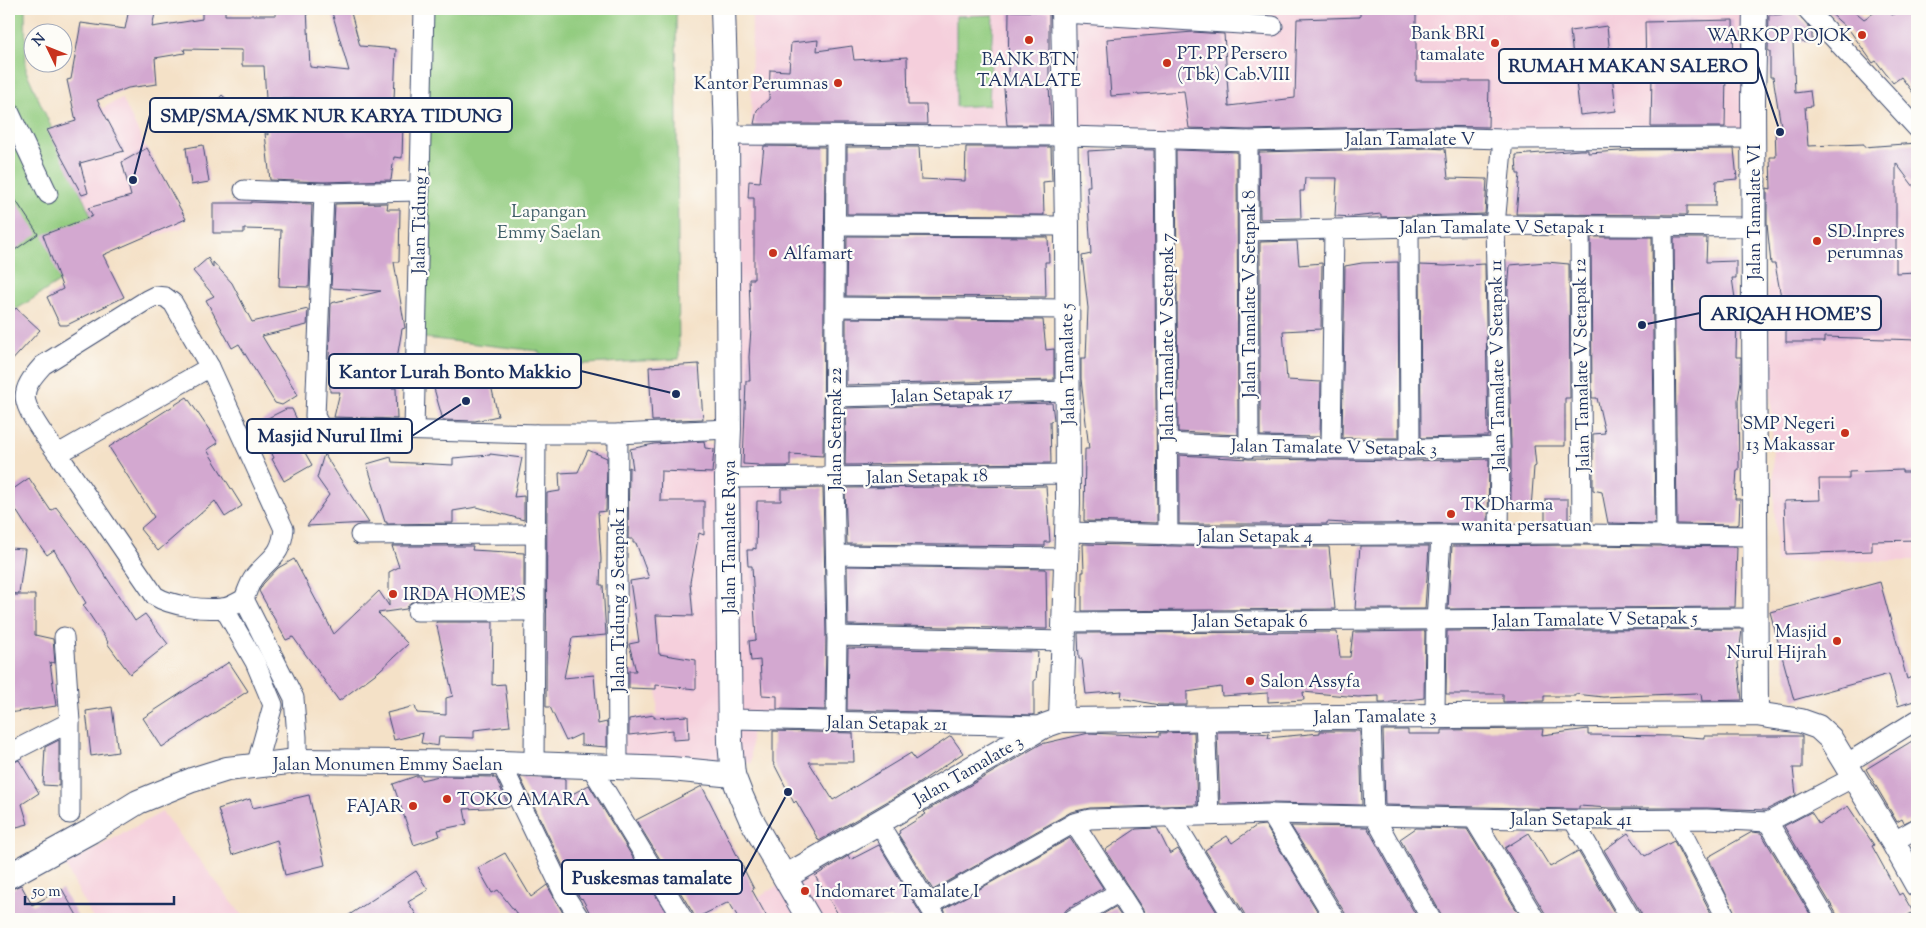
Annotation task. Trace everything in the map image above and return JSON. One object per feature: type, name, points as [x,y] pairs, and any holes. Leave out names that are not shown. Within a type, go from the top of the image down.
[{"type":"street","name":"Jalan Tidung 1","points":[[414,430],[424,9]]},
{"type":"street","name":"Jalan Tamalate Raya","points":[[723,9],[727,135],[729,429],[727,478],[730,742],[733,774],[751,819],[809,919]]},
{"type":"street","name":"Jalan Tamalate VI","points":[[1755,9],[1756,536],[1754,618],[1756,714]]},
{"type":"street","points":[[1807,9],[1917,128]]},
{"type":"street","points":[[1063,11],[1273,26]]},
{"type":"street","name":"Jalan Tamalate 5","points":[[1053,723],[1064,631],[1068,558],[1067,226],[1063,11]]},
{"type":"street","points":[[9,110],[48,194]]},
{"type":"street","points":[[265,110],[421,112]]},
{"type":"street","name":"Jalan Tamalate V","points":[[727,135],[1066,136],[1248,141],[1429,137],[1503,139],[1754,138]]},
{"type":"street","name":"Jalan Setapak 22","points":[[836,136],[834,477],[837,636],[836,722]]},
{"type":"street","name":"Jalan Tamalate V Setapak 7","points":[[1165,139],[1168,535]]},
{"type":"street","name":"Jalan Tamalate V Setapak 11","points":[[1498,534],[1500,447],[1495,225],[1503,139]]},
{"type":"street","name":"Jalan Tamalate V Setapak 8","points":[[1248,141],[1249,448]]},
{"type":"street","points":[[244,190],[324,193],[420,191]]},
{"type":"street","points":[[324,193],[315,416],[319,424],[324,428],[536,434],[618,434],[729,429]]},
{"type":"street","points":[[836,225],[1067,226]]},
{"type":"street","name":"Jalan Tamalate V Setapak 1","points":[[1249,231],[1495,225],[1754,227]]},
{"type":"street","points":[[1663,226],[1666,536]]},
{"type":"street","name":"Jalan Tamalate V Setapak 12","points":[[1580,227],[1582,534]]},
{"type":"street","points":[[1409,228],[1410,450]]},
{"type":"street","points":[[1331,449],[1334,229]]},
{"type":"street","points":[[155,296],[166,297],[173,303],[210,367],[284,529],[283,541],[279,551],[254,578],[244,599],[224,608],[181,605],[164,601],[155,596],[58,454],[29,411],[25,400],[27,388],[34,376],[43,366],[147,300],[155,296]]},
{"type":"street","points":[[836,307],[1066,309]]},
{"type":"street","points":[[58,454],[210,367]]},
{"type":"street","name":"Jalan Setapak 17","points":[[835,397],[1068,391]]},
{"type":"street","points":[[534,765],[536,434]]},
{"type":"street","name":"Jalan Tidung 2 Setapak 1","points":[[618,434],[618,767]]},
{"type":"street","name":"Jalan Tamalate V Setapak 3","points":[[1167,443],[1249,448],[1410,450],[1500,447]]},
{"type":"street","name":"Jalan Setapak 18","points":[[727,478],[1068,474]]},
{"type":"street","name":"Jalan Setapak 4","points":[[1068,532],[1168,535],[1441,536],[1582,534],[1756,536]]},
{"type":"street","points":[[360,534],[535,534]]},
{"type":"street","points":[[1435,715],[1436,621],[1441,536]]},
{"type":"street","points":[[836,555],[1068,558]]},
{"type":"street","points":[[244,599],[294,698],[297,761]]},
{"type":"street","points":[[224,608],[255,662],[273,704],[256,766]]},
{"type":"street","points":[[417,610],[535,611]]},
{"type":"street","name":"Jalan Tamalate V Setapak 5","points":[[1436,621],[1754,618]]},
{"type":"street","name":"Jalan Setapak 6","points":[[837,636],[1436,621]]},
{"type":"street","points":[[64,637],[70,722],[70,814]]},
{"type":"street","points":[[273,704],[294,698]]},
{"type":"street","name":"Jalan Tamalate 3","points":[[785,877],[1053,723],[1206,718],[1435,715],[1756,714],[1801,721],[1818,727],[1830,738],[1894,842],[1917,885]]},
{"type":"street","points":[[1371,717],[1374,816],[1431,919]]},
{"type":"street","points":[[1206,718],[1209,815]]},
{"type":"street","name":"Jalan Setapak 21","points":[[731,719],[836,722],[1053,723]]},
{"type":"street","points":[[1826,919],[1768,822],[1850,770],[1917,720]]},
{"type":"street","points":[[9,753],[70,722]]},
{"type":"street","name":"Jalan Monumen Emmy Saelan","points":[[9,876],[91,831],[138,802],[192,780],[227,769],[297,761],[501,763],[618,767],[733,774]]},
{"type":"street","points":[[501,763],[564,894],[580,919]]},
{"type":"street","points":[[591,767],[682,919]]},
{"type":"street","points":[[1271,814],[1335,919]]},
{"type":"street","name":"Jalan Setapak 41","points":[[933,912],[1074,823],[1090,819],[1271,814],[1474,819],[1675,819],[1768,822]]},
{"type":"street","points":[[1171,816],[1234,919]]},
{"type":"street","points":[[1474,819],[1535,919]]},
{"type":"street","points":[[1675,819],[1727,919]]},
{"type":"street","points":[[1574,820],[1631,919]]},
{"type":"street","points":[[878,822],[933,912]]},
{"type":"street","points":[[1074,823],[1136,919]]},
{"type":"street","points":[[1894,842],[1917,828]]},
{"type":"street","points":[[1073,919],[1119,892]]},
{"type":"shaded area","points":[[752,9],[1751,9],[1752,137],[751,139]]},
{"type":"shaded area","points":[[122,98],[184,227],[107,251],[54,134]]},
{"type":"shaded area","points":[[735,146],[791,146],[795,720],[751,722],[751,763],[623,756],[622,717],[657,716],[660,443],[729,443]]},
{"type":"shaded area","name":"SMP Negeri 13 Makassar","points":[[1917,153],[1917,561],[1776,562],[1768,302],[1771,156]]},
{"type":"shaded area","points":[[162,812],[245,919],[93,919],[65,865]]},
{"type":"shaded area","points":[[851,856],[888,919],[723,918],[775,887]]},
{"type":"green space","points":[[9,9],[25,9],[25,22],[22,22],[22,72],[26,72],[107,251],[9,314]]},
{"type":"green space","name":"Lapangan Emmy Saelan","points":[[424,9],[676,9],[679,359],[549,366],[538,351],[416,337]]},
{"type":"green space","points":[[993,15],[989,105],[956,107],[956,16]]},
{"type":"building","points":[[129,9],[156,9],[152,27],[202,19],[202,9],[225,9],[225,15],[276,15],[276,10],[307,9],[310,67],[349,71],[331,9],[350,9],[360,46],[396,49],[394,100],[266,99],[264,66],[242,66],[242,50],[184,49],[185,53],[155,58],[157,84],[128,88],[97,100],[124,151],[80,163],[88,193],[82,195],[47,130],[76,121],[67,80],[71,79],[81,23],[125,29]]},
{"type":"building","points":[[1360,9],[1416,9],[1416,81],[1489,81],[1488,127],[1429,126],[1248,130],[1189,128],[1184,91],[1111,96],[1107,39],[1193,32],[1224,34],[1229,106],[1295,98],[1297,19],[1360,17]]},
{"type":"building","points":[[1826,9],[1852,9],[1864,19],[1880,9],[1887,9],[1892,15],[1902,9],[1917,9],[1917,98],[1901,77],[1893,83],[1876,61],[1873,63],[1850,31]]},
{"type":"building","points":[[1009,11],[1049,12],[1051,125],[1007,125],[1003,77],[1008,77]]},
{"type":"building","points":[[1797,14],[1812,31],[1812,42],[1793,42],[1795,93],[1810,91],[1812,106],[1805,107],[1808,146],[1864,144],[1864,147],[1917,143],[1917,191],[1896,163],[1896,273],[1917,272],[1917,340],[1824,337],[1824,342],[1786,342],[1786,297],[1781,297],[1775,264],[1771,264],[1767,224],[1767,188],[1771,189],[1770,157],[1776,157],[1775,127],[1781,126],[1773,77],[1770,77],[1770,51],[1768,51],[1769,15]]},
{"type":"building","points":[[1733,20],[1734,73],[1726,73],[1725,127],[1651,127],[1652,75],[1646,75],[1645,22]]},
{"type":"building","points":[[1607,26],[1616,111],[1580,115],[1570,31]]},
{"type":"building","name":"Kantor Perumnas","points":[[818,40],[817,51],[852,46],[854,60],[907,57],[908,105],[926,105],[927,124],[754,124],[757,110],[769,99],[770,70],[789,71],[791,43]]},
{"type":"building","points":[[222,95],[239,110],[222,130],[205,114]]},
{"type":"building","points":[[267,121],[403,123],[402,158],[394,157],[391,180],[324,182],[270,180],[265,133],[268,135]]},
{"type":"building","points":[[203,145],[209,182],[191,185],[186,148]]},
{"type":"building","points":[[764,146],[825,147],[823,456],[790,454],[790,466],[743,464],[746,381],[750,381],[751,329],[749,279],[754,279],[754,198],[748,198],[749,181],[760,182]]},
{"type":"building","points":[[847,147],[919,147],[921,179],[965,181],[966,147],[1051,147],[1052,181],[1043,182],[1044,215],[847,214]]},
{"type":"building","points":[[147,148],[186,219],[103,255],[124,297],[67,325],[60,325],[47,297],[63,289],[43,235],[93,216],[88,208],[131,196],[122,162]]},
{"type":"building","points":[[1445,149],[1448,178],[1487,179],[1485,214],[1381,217],[1381,214],[1353,217],[1335,216],[1337,178],[1305,178],[1304,191],[1300,191],[1301,218],[1260,219],[1259,152]]},
{"type":"building","points":[[1734,149],[1737,179],[1716,181],[1715,206],[1687,206],[1687,215],[1516,214],[1520,174],[1517,174],[1516,155],[1580,150],[1588,150],[1588,153],[1636,150]]},
{"type":"building","points":[[1154,150],[1157,523],[1084,521],[1085,449],[1089,449],[1081,379],[1081,358],[1086,358],[1088,308],[1082,256],[1091,254],[1087,186],[1090,186],[1088,151]]},
{"type":"building","points":[[1176,150],[1237,152],[1238,435],[1178,432]]},
{"type":"building","points":[[9,190],[38,234],[9,254]]},
{"type":"building","points":[[213,203],[312,204],[309,287],[279,286],[281,230],[244,229],[244,233],[213,233]]},
{"type":"building","points":[[388,203],[387,209],[400,209],[399,262],[394,262],[405,328],[402,329],[392,388],[396,388],[397,419],[334,417],[340,392],[330,392],[331,303],[381,291],[331,288],[335,204]]},
{"type":"building","points":[[847,236],[1048,237],[1049,262],[1045,262],[1046,297],[846,296]]},
{"type":"building","points":[[1591,237],[1652,237],[1655,524],[1608,523],[1602,492],[1593,490],[1593,434],[1605,433],[1597,398],[1592,398]]},
{"type":"building","points":[[1674,238],[1707,238],[1706,262],[1736,261],[1736,278],[1732,278],[1737,312],[1736,357],[1741,357],[1741,381],[1738,400],[1739,470],[1737,470],[1735,499],[1740,499],[1739,524],[1736,525],[1677,524]]},
{"type":"building","points":[[1297,241],[1299,265],[1322,263],[1321,329],[1283,331],[1287,380],[1321,382],[1320,437],[1260,436],[1260,242]]},
{"type":"building","points":[[208,258],[213,268],[213,262],[232,283],[252,322],[308,309],[307,325],[262,336],[298,395],[282,405],[275,403],[239,344],[232,348],[206,300],[214,296],[193,271]]},
{"type":"building","points":[[1398,262],[1399,438],[1342,438],[1345,266],[1362,263]]},
{"type":"building","points":[[1547,262],[1569,264],[1570,398],[1565,398],[1565,446],[1534,446],[1536,466],[1534,467],[1531,509],[1511,507],[1508,292],[1510,265]]},
{"type":"building","points":[[1485,264],[1488,436],[1421,438],[1420,265]]},
{"type":"building","points":[[16,308],[40,330],[9,364],[9,316]]},
{"type":"building","points":[[846,318],[1043,320],[1046,350],[1054,349],[1054,380],[846,385]]},
{"type":"building","points":[[699,364],[703,419],[652,421],[649,367]]},
{"type":"building","points":[[488,372],[498,416],[475,421],[443,420],[433,385]]},
{"type":"building","points":[[187,397],[218,443],[207,450],[242,506],[225,517],[215,501],[158,551],[140,529],[154,517],[109,447]]},
{"type":"building","points":[[1052,403],[1054,420],[1050,421],[1051,463],[845,465],[846,408]]},
{"type":"building","points":[[286,409],[292,409],[299,424],[291,428],[312,465],[284,481],[272,459],[274,458],[258,423]]},
{"type":"building","points":[[704,441],[705,448],[714,449],[712,473],[661,471],[660,501],[704,501],[704,535],[699,533],[690,582],[693,616],[656,615],[659,654],[696,660],[696,689],[656,685],[656,689],[629,688],[629,671],[636,671],[629,644],[639,642],[630,581],[649,578],[636,543],[633,543],[633,539],[628,539],[629,467],[633,469],[630,449],[654,444]]},
{"type":"building","points":[[588,450],[607,458],[606,511],[598,512],[601,559],[600,585],[603,585],[606,635],[572,638],[564,678],[594,675],[598,724],[607,722],[607,747],[581,745],[581,734],[566,741],[550,707],[546,707],[547,493],[560,491],[559,473],[578,472]]},
{"type":"building","points":[[324,454],[369,523],[307,526],[329,495],[317,478]]},
{"type":"building","points":[[490,454],[522,458],[514,497],[524,496],[524,520],[477,507],[453,511],[453,523],[387,524],[385,522],[367,464],[391,457],[392,462],[453,465],[453,458]]},
{"type":"building","points":[[1179,455],[1249,459],[1410,461],[1489,459],[1488,523],[1362,524],[1327,522],[1327,524],[1179,524]]},
{"type":"building","points":[[1902,470],[1902,472],[1917,472],[1917,540],[1872,541],[1872,551],[1786,554],[1784,501],[1820,500],[1819,479],[1849,479],[1849,472]]},
{"type":"building","points":[[29,478],[51,511],[56,507],[88,549],[135,621],[145,614],[168,644],[130,674],[107,643],[83,605],[86,603],[54,550],[47,555],[9,499],[9,492]]},
{"type":"building","points":[[1046,486],[1050,542],[1045,542],[1045,546],[847,544],[845,488]]},
{"type":"building","points":[[823,488],[826,636],[825,710],[777,709],[777,696],[762,695],[760,660],[751,661],[749,641],[756,640],[752,566],[748,566],[747,550],[756,549],[757,501],[781,501],[781,489]]},
{"type":"building","points":[[1545,499],[1568,499],[1568,523],[1545,523]]},
{"type":"building","points":[[1083,544],[1329,547],[1335,609],[1082,611]]},
{"type":"building","points":[[392,546],[473,546],[472,550],[524,553],[524,600],[417,600],[411,602],[406,609],[378,613],[408,644],[379,671],[339,701],[293,637],[286,640],[259,591],[278,568],[294,559],[334,634],[379,591],[389,606],[389,572],[399,567]]},
{"type":"building","points":[[1360,546],[1429,546],[1425,609],[1355,609]]},
{"type":"building","points":[[1452,546],[1737,547],[1735,607],[1448,609]]},
{"type":"building","points":[[9,548],[25,549],[19,594],[9,593]]},
{"type":"building","points":[[847,566],[1046,569],[1047,629],[848,625]]},
{"type":"building","name":"Masjid Nurul Hijrah","points":[[1880,582],[1907,679],[1912,677],[1917,700],[1898,706],[1889,674],[1794,700],[1770,612]]},
{"type":"building","points":[[9,595],[35,595],[35,635],[53,639],[55,663],[50,662],[56,706],[9,713]]},
{"type":"building","points":[[436,622],[493,622],[492,685],[505,684],[510,726],[474,730],[474,738],[439,737],[438,746],[421,743],[423,733],[394,740],[387,713],[415,706],[417,713],[446,715],[446,698],[453,696]]},
{"type":"building","points":[[1742,629],[1738,663],[1742,700],[1702,701],[1701,694],[1696,693],[1603,697],[1575,694],[1575,696],[1544,696],[1544,701],[1503,702],[1503,694],[1446,694],[1447,631]]},
{"type":"building","points":[[1425,631],[1424,698],[1384,703],[1379,703],[1379,696],[1358,697],[1303,692],[1304,700],[1268,702],[1268,693],[1222,696],[1221,687],[1187,692],[1187,705],[1159,705],[1121,698],[1122,691],[1086,694],[1082,659],[1079,659],[1078,633],[1337,632],[1340,657],[1350,657],[1353,632]]},
{"type":"building","points":[[848,648],[1038,652],[1036,680],[1034,680],[1034,715],[847,710]]},
{"type":"building","points":[[229,662],[248,691],[162,747],[143,718]]},
{"type":"building","points":[[112,707],[118,752],[91,756],[86,711]]},
{"type":"building","points":[[654,715],[654,718],[688,716],[689,739],[673,740],[673,730],[629,735],[629,719]]},
{"type":"building","points":[[1543,729],[1542,735],[1588,729],[1588,735],[1704,738],[1704,736],[1802,736],[1802,768],[1793,768],[1796,795],[1766,810],[1579,806],[1579,809],[1573,809],[1385,805],[1383,730],[1408,730],[1408,734],[1442,734],[1442,730]]},
{"type":"building","points":[[773,731],[853,733],[854,762],[809,762],[833,800],[911,753],[915,760],[951,736],[963,753],[919,783],[819,841],[796,801],[794,803],[773,762]]},
{"type":"building","points":[[1320,731],[1360,731],[1362,805],[1220,804],[1217,732],[1269,734],[1268,738],[1320,733]]},
{"type":"building","points":[[1194,732],[1197,805],[1090,808],[1071,812],[933,890],[898,834],[900,833],[899,831],[926,814],[924,812],[1041,744],[1089,733],[1160,736],[1160,733]]},
{"type":"building","points":[[1917,738],[1917,817],[1904,823],[1902,819],[1897,822],[1866,769]]},
{"type":"building","points":[[59,740],[59,786],[43,785],[45,747]]},
{"type":"building","points":[[19,760],[39,793],[22,804],[28,824],[9,829],[9,764]]},
{"type":"building","points":[[419,776],[421,780],[439,776],[494,777],[492,778],[496,778],[509,807],[464,809],[467,824],[438,830],[440,836],[414,845],[393,784]]},
{"type":"building","points":[[520,777],[565,779],[565,798],[589,785],[670,919],[593,919],[582,898],[574,889]]},
{"type":"building","points":[[702,786],[768,919],[739,919],[729,902],[694,919],[693,913],[636,820]]},
{"type":"building","points":[[309,795],[325,865],[285,875],[277,840],[232,855],[218,809],[250,799],[253,808]]},
{"type":"building","points":[[1848,806],[1874,845],[1872,846],[1899,895],[1902,893],[1913,912],[1902,919],[1837,919],[1836,913],[1784,826],[1811,812],[1819,824]]},
{"type":"building","points":[[1265,825],[1322,919],[1245,919],[1244,913],[1205,850],[1227,836],[1232,843],[1256,826]]},
{"type":"building","points":[[1291,826],[1367,827],[1418,919],[1346,919],[1345,913]]},
{"type":"building","points":[[1157,828],[1170,854],[1178,849],[1221,919],[1147,919],[1105,850],[1136,829]]},
{"type":"building","points":[[1416,828],[1467,829],[1522,919],[1442,919],[1400,839]]},
{"type":"building","points":[[1752,832],[1761,833],[1813,919],[1738,919],[1708,857]]},
{"type":"building","points":[[1529,833],[1550,867],[1578,851],[1618,919],[1546,919],[1545,913],[1505,848]]},
{"type":"building","points":[[1628,833],[1645,856],[1674,841],[1714,919],[1642,919],[1641,913],[1604,850]]},
{"type":"building","points":[[1070,838],[1103,888],[1067,909],[1062,919],[948,919],[944,909]]},
{"type":"building","points":[[879,845],[924,919],[841,919],[815,876],[848,856],[850,860]]},
{"type":"building","points":[[505,853],[531,897],[547,885],[563,913],[554,919],[521,919],[498,890],[492,893],[478,868]]},
{"type":"building","points":[[416,871],[428,890],[408,902],[419,919],[343,919]]},
{"type":"building","points":[[21,885],[32,905],[62,889],[79,919],[9,919],[9,890]]},
{"type":"building","points":[[1115,907],[1123,919],[1095,919]]},
{"type":"place","name":"WARKOP POJOK","points":[[1862,35]]},
{"type":"place","name":"BANK BTN TAMALATE","points":[[1029,40]]},
{"type":"place","name":"Bank BRI tamalate","points":[[1495,43]]},
{"type":"place","name":"PT. PP Persero (Tbk) Cab.VIII","points":[[1167,63]]},
{"type":"place","name":"Kantor Perumnas","points":[[838,83]]},
{"type":"place","name":"RUMAH MAKAN SALERO","points":[[1780,132]]},
{"type":"place","name":"SMP/SMA/SMK NUR KARYA TIDUNG","points":[[133,180]]},
{"type":"place","name":"SD.Inpres perumnas","points":[[1817,241]]},
{"type":"place","name":"Alfamart","points":[[773,253]]},
{"type":"place","name":"ARIQAH HOME'S","points":[[1642,325]]},
{"type":"place","name":"Kantor Lurah Bonto Makkio","points":[[676,394]]},
{"type":"place","name":"Masjid Nurul Ilmi","points":[[466,401]]},
{"type":"place","name":"SMP Negeri 13 Makassar","points":[[1845,433]]},
{"type":"place","name":"TK Dharma wanita persatuan","points":[[1451,514]]},
{"type":"place","name":"IRDA HOME'S","points":[[393,594]]},
{"type":"place","name":"Masjid Nurul Hijrah","points":[[1837,641]]},
{"type":"place","name":"Salon Assyfa","points":[[1250,681]]},
{"type":"place","name":"Puskesmas tamalate","points":[[788,792]]},
{"type":"place","name":"TOKO AMARA","points":[[447,799]]},
{"type":"place","name":"FAJAR","points":[[413,806]]},
{"type":"place","name":"Indomaret Tamalate I","points":[[805,891]]}]
